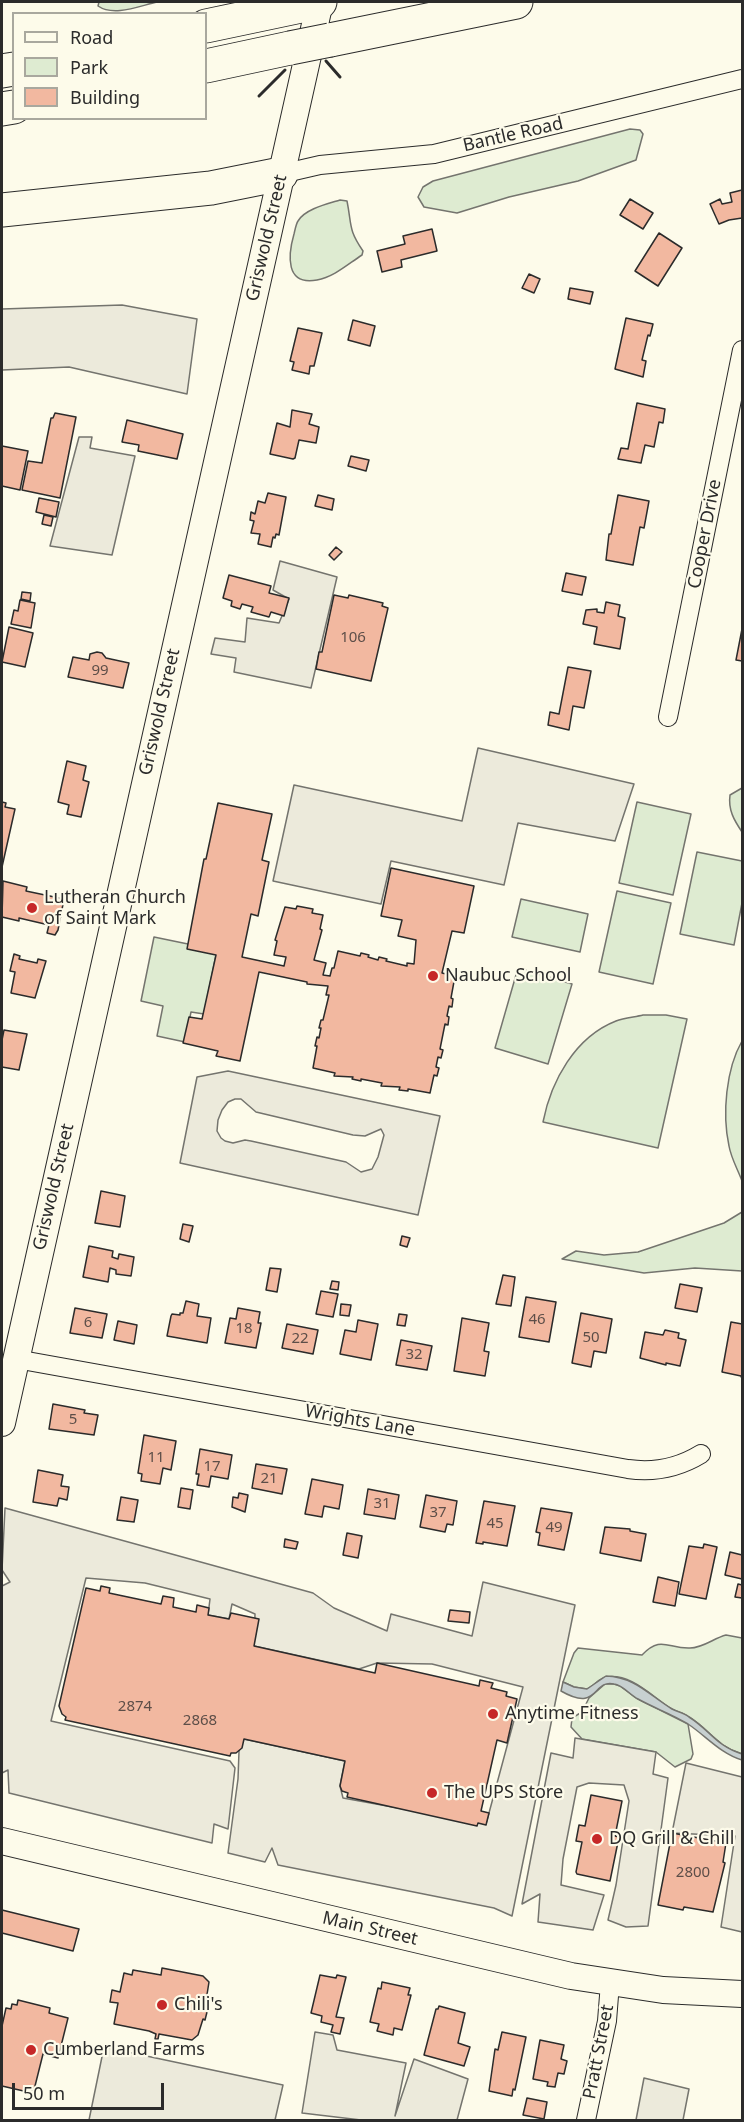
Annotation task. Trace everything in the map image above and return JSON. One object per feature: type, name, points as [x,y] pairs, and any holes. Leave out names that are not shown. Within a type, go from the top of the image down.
[{"type":"highway","points":[[207,66],[516,2]]},
{"type":"highway","points":[[207,26],[313,3]]},
{"type":"highway","points":[[2,210],[211,188],[281,174]]},
{"type":"main road","name":"Griswold Street","points":[[2,1423],[281,174],[313,3]]},
{"type":"main road","name":"Main Street","points":[[2,1841],[525,1966],[610,1983],[663,1990],[742,1994]]},
{"type":"street","name":"Bantle Road","points":[[281,174],[320,165],[434,154],[742,80]]},
{"type":"street","name":"Cooper Drive","points":[[668,717],[742,350]]},
{"type":"street","name":"Wrights Lane","points":[[16,1359],[634,1470],[668,1469],[680,1466],[701,1454]]},
{"type":"street","name":"Pratt Street","points":[[586,2121],[607,2021],[610,1983]]},
{"type":"green space","points":[[99,2],[157,2],[111,11],[98,6]]},
{"type":"green space","points":[[630,129],[640,130],[643,134],[636,160],[578,181],[509,197],[457,213],[424,207],[418,197],[423,187],[433,181]]},
{"type":"green space","points":[[340,200],[347,201],[351,227],[363,251],[362,255],[323,278],[307,281],[299,278],[294,274],[290,259],[297,222],[311,210]]},
{"type":"green space","points":[[742,788],[742,832],[732,815],[730,795]]},
{"type":"green space","points":[[637,802],[691,814],[673,895],[619,883]]},
{"type":"green space","points":[[697,852],[742,861],[742,903],[734,945],[680,934]]},
{"type":"green space","points":[[617,891],[671,903],[653,984],[599,972]]},
{"type":"green space","points":[[521,899],[588,914],[580,952],[512,937]]},
{"type":"green space","points":[[154,937],[217,950],[204,1014],[191,1012],[185,1042],[157,1036],[163,1006],[141,1001]]},
{"type":"green space","points":[[518,968],[572,984],[548,1064],[495,1048]]},
{"type":"green space","points":[[643,1015],[666,1015],[687,1019],[658,1148],[543,1122],[552,1091],[567,1062],[577,1049],[601,1028],[619,1020]]},
{"type":"green space","points":[[742,1041],[742,1181],[730,1150],[726,1106],[732,1065]]},
{"type":"green space","points":[[742,1212],[742,1271],[695,1268],[644,1273],[562,1259],[576,1251],[604,1255],[638,1252],[724,1223]]},
{"type":"green space","points":[[726,1635],[742,1638],[742,1754],[726,1747],[696,1722],[672,1709],[633,1682],[606,1677],[587,1689],[563,1682],[578,1648],[642,1655],[660,1644],[695,1648]]},
{"type":"green space","points":[[605,1684],[620,1686],[636,1698],[688,1724],[693,1754],[691,1759],[675,1767],[656,1752],[582,1739],[571,1727],[572,1718],[582,1712],[589,1698]]},
{"type":"shaded area","points":[[122,305],[197,319],[187,394],[69,367],[2,370],[2,309]]},
{"type":"shaded area","points":[[79,437],[92,437],[90,448],[135,456],[112,555],[50,546]]},
{"type":"shaded area","points":[[280,561],[337,577],[311,688],[234,672],[236,658],[211,654],[215,638],[245,642],[247,618],[279,623],[289,599],[273,590]]},
{"type":"shaded area","points":[[478,748],[634,784],[615,841],[518,823],[504,885],[391,861],[381,904],[273,881],[294,785],[462,821]]},
{"type":"shaded area","points":[[228,1071],[440,1116],[418,1215],[180,1163],[197,1077]],"holes":[[[241,1099],[256,1112],[353,1135],[365,1136],[381,1129],[384,1135],[378,1157],[372,1169],[361,1172],[346,1162],[251,1141],[233,1143],[225,1141],[217,1131],[218,1120],[228,1102]]]},
{"type":"shaded area","points":[[5,1508],[313,1593],[334,1608],[387,1631],[391,1614],[472,1636],[483,1582],[575,1605],[512,1916],[494,1908],[278,1865],[272,1848],[265,1862],[228,1853],[238,1779],[239,1751],[244,1739],[345,1761],[340,1786],[343,1798],[486,1824],[523,1687],[432,1664],[377,1663],[359,1669],[254,1646],[255,1614],[232,1604],[229,1619],[208,1615],[210,1599],[145,1583],[86,1578],[51,1721],[230,1761],[235,1768],[228,1829],[214,1824],[212,1843],[9,1793],[8,1770],[2,1773],[2,1586],[10,1582],[2,1570]]},
{"type":"shaded area","points":[[606,1676],[634,1683],[696,1722],[726,1747],[742,1754],[742,1760],[720,1749],[688,1724],[638,1699],[617,1685],[607,1684],[589,1697],[582,1698],[573,1697],[561,1691],[563,1682],[587,1689]]},
{"type":"shaded area","points":[[575,1738],[656,1752],[653,1774],[668,1778],[648,1926],[626,1927],[608,1920],[629,1801],[624,1785],[589,1783],[577,1787],[563,1859],[561,1885],[604,1895],[593,1930],[538,1922],[540,1894],[522,1904],[551,1753],[573,1758]]},
{"type":"shaded area","points":[[686,1763],[742,1777],[742,1932],[721,1927],[735,1836],[672,1833]]},
{"type":"shaded area","points":[[315,2032],[333,2035],[337,2050],[406,2063],[395,2116],[414,2059],[468,2079],[457,2120],[361,2120],[302,2113]]},
{"type":"shaded area","points":[[104,2047],[283,2085],[275,2120],[89,2120]]},
{"type":"shaded area","points":[[644,2078],[689,2089],[683,2120],[636,2120]]},
{"type":"building","points":[[742,190],[742,218],[719,224],[710,204],[720,199],[722,204],[732,202],[730,193]]},
{"type":"building","points":[[630,199],[653,213],[643,229],[620,215]]},
{"type":"building","points":[[432,229],[437,251],[401,260],[402,267],[382,272],[377,251],[405,244],[403,236]]},
{"type":"building","points":[[659,233],[682,248],[658,286],[635,271]]},
{"type":"building","points":[[529,274],[540,279],[534,293],[522,288]]},
{"type":"building","points":[[570,288],[593,292],[590,304],[568,299]]},
{"type":"building","points":[[626,318],[653,324],[642,360],[646,361],[643,377],[615,369]]},
{"type":"building","points":[[353,320],[375,326],[370,346],[348,340]]},
{"type":"building","points":[[298,328],[322,333],[314,366],[310,366],[309,374],[292,370],[294,362],[290,361]]},
{"type":"building","points":[[637,403],[665,409],[663,423],[659,422],[654,447],[645,445],[641,463],[618,459],[621,448],[628,449]]},
{"type":"building","points":[[292,410],[312,414],[309,424],[319,427],[316,443],[299,440],[293,459],[270,454],[277,423],[290,427]]},
{"type":"building","points":[[55,413],[76,417],[60,498],[22,490],[28,461],[42,463],[51,418]]},
{"type":"building","points":[[127,420],[183,434],[177,459],[138,451],[139,445],[122,442]]},
{"type":"building","points":[[2,446],[28,451],[20,490],[2,486]]},
{"type":"building","points":[[351,456],[369,460],[366,471],[348,466]]},
{"type":"building","points":[[268,493],[286,497],[279,535],[276,534],[275,538],[273,537],[271,547],[258,544],[260,534],[251,533],[254,521],[250,520],[251,512],[255,514],[258,501],[265,503]]},
{"type":"building","points":[[318,495],[334,499],[332,510],[315,506]]},
{"type":"building","points":[[618,495],[649,501],[644,528],[640,527],[633,565],[606,560]]},
{"type":"building","points":[[39,498],[59,502],[56,517],[36,512]]},
{"type":"building","points":[[44,515],[53,517],[51,526],[42,524]]},
{"type":"building","points":[[336,547],[342,552],[334,560],[329,555]]},
{"type":"building","points":[[566,573],[586,577],[582,595],[562,591]]},
{"type":"building","points":[[229,575],[271,586],[269,593],[289,598],[284,616],[271,612],[269,617],[251,612],[253,607],[242,604],[240,609],[231,606],[232,601],[223,598]]},
{"type":"building","points":[[22,592],[31,593],[30,601],[21,599]]},
{"type":"building","points":[[334,595],[348,598],[349,595],[383,603],[382,606],[388,608],[371,681],[316,669],[319,652],[322,652]]},
{"type":"building","points":[[20,600],[35,603],[31,628],[11,624],[14,610],[18,611]]},
{"type":"building","points":[[606,602],[620,605],[618,616],[625,618],[620,649],[594,644],[597,627],[583,624],[586,610],[597,609],[597,612],[604,613]]},
{"type":"building","points":[[9,627],[33,633],[25,667],[2,662]]},
{"type":"building","points":[[742,629],[742,661],[736,660]]},
{"type":"building","points":[[102,653],[106,658],[129,663],[123,688],[68,677],[73,657],[89,660],[90,654]]},
{"type":"building","points":[[568,667],[591,671],[584,708],[573,706],[569,730],[548,725],[550,712],[559,714]]},
{"type":"building","points":[[67,761],[86,766],[83,780],[89,782],[81,817],[67,814],[69,805],[58,802]]},
{"type":"building","name":"Lutheran Church of Saint Mark","points":[[2,802],[6,803],[5,807],[15,809],[2,867]]},
{"type":"building","points":[[218,803],[272,814],[262,860],[269,862],[258,916],[251,914],[242,957],[284,966],[286,957],[274,955],[277,941],[275,940],[285,907],[296,909],[297,906],[313,909],[312,913],[323,915],[320,929],[322,930],[314,960],[326,963],[323,975],[330,976],[338,951],[360,956],[361,953],[378,960],[379,957],[407,966],[407,963],[414,964],[416,940],[398,936],[402,920],[381,916],[391,868],[474,886],[464,933],[452,931],[442,973],[455,976],[451,998],[453,999],[447,1016],[449,1017],[448,1025],[445,1024],[440,1049],[443,1050],[441,1058],[438,1057],[436,1067],[439,1068],[437,1076],[434,1075],[430,1093],[408,1089],[408,1091],[399,1090],[400,1087],[381,1086],[382,1083],[361,1079],[361,1081],[352,1079],[353,1077],[334,1076],[335,1073],[313,1068],[317,1046],[315,1046],[329,995],[326,995],[328,986],[307,984],[307,982],[259,972],[240,1061],[216,1056],[218,1051],[183,1043],[189,1017],[202,1019],[216,955],[187,949],[204,859],[206,859]]},
{"type":"building","name":"Lutheran Church of Saint Mark","points":[[3,881],[27,887],[26,891],[64,899],[55,935],[47,933],[49,925],[19,918],[19,921],[2,917]]},
{"type":"building","points":[[14,954],[20,956],[19,959],[37,963],[38,959],[46,961],[35,998],[11,993],[15,972],[10,971]]},
{"type":"building","points":[[4,1030],[27,1034],[19,1070],[2,1067]]},
{"type":"building","points":[[101,1191],[125,1196],[120,1227],[95,1223]]},
{"type":"building","points":[[183,1224],[193,1226],[189,1242],[180,1239]]},
{"type":"building","points":[[402,1236],[410,1238],[407,1247],[400,1245]]},
{"type":"building","points":[[89,1246],[113,1251],[112,1257],[118,1259],[119,1254],[134,1257],[131,1276],[116,1274],[116,1270],[110,1268],[108,1282],[83,1277]]},
{"type":"building","points":[[270,1268],[281,1269],[277,1292],[266,1290]]},
{"type":"building","points":[[503,1275],[515,1277],[511,1306],[496,1304]]},
{"type":"building","points":[[332,1281],[339,1282],[338,1290],[330,1289]]},
{"type":"building","points":[[680,1284],[702,1288],[697,1312],[675,1308]]},
{"type":"building","points":[[321,1291],[338,1294],[333,1317],[316,1314]]},
{"type":"building","points":[[526,1297],[556,1302],[549,1342],[519,1337]]},
{"type":"building","points":[[186,1301],[199,1304],[197,1316],[211,1318],[207,1343],[167,1336],[172,1314],[183,1313]]},
{"type":"building","points":[[341,1304],[351,1305],[349,1316],[340,1315]]},
{"type":"building","points":[[75,1308],[107,1314],[102,1338],[70,1333]]},
{"type":"building","points":[[238,1308],[260,1312],[258,1323],[261,1323],[256,1348],[225,1343],[230,1318],[236,1319]]},
{"type":"building","points":[[581,1313],[612,1319],[606,1353],[594,1351],[591,1367],[572,1363]]},
{"type":"building","points":[[399,1314],[407,1315],[405,1326],[397,1325]]},
{"type":"building","points":[[462,1318],[489,1323],[484,1351],[489,1352],[485,1376],[454,1371]]},
{"type":"building","points":[[358,1320],[378,1324],[371,1360],[340,1354],[345,1330],[356,1332]]},
{"type":"building","points":[[118,1321],[137,1325],[134,1344],[114,1340]]},
{"type":"building","points":[[731,1322],[742,1324],[742,1379],[741,1376],[722,1372]]},
{"type":"building","points":[[287,1324],[318,1330],[313,1354],[282,1348]]},
{"type":"building","points":[[665,1330],[679,1333],[678,1338],[686,1340],[680,1366],[640,1358],[645,1332],[663,1335]]},
{"type":"building","points":[[401,1340],[432,1346],[427,1370],[396,1365]]},
{"type":"building","points":[[53,1404],[98,1415],[94,1435],[49,1429]]},
{"type":"building","points":[[144,1435],[176,1441],[171,1470],[163,1468],[160,1484],[141,1481],[142,1474],[138,1473]]},
{"type":"building","points":[[200,1449],[232,1455],[228,1479],[211,1476],[209,1487],[197,1485],[199,1474],[196,1474]]},
{"type":"building","points":[[256,1464],[287,1469],[282,1494],[252,1488]]},
{"type":"building","points":[[38,1470],[63,1475],[61,1486],[69,1487],[67,1500],[59,1498],[57,1506],[33,1502]]},
{"type":"building","points":[[312,1479],[343,1485],[339,1509],[324,1506],[322,1517],[305,1514]]},
{"type":"building","points":[[181,1488],[193,1490],[190,1509],[178,1507]]},
{"type":"building","points":[[368,1489],[399,1495],[395,1519],[364,1514]]},
{"type":"building","points":[[239,1493],[248,1495],[245,1512],[232,1507],[233,1497],[238,1498]]},
{"type":"building","points":[[426,1495],[457,1501],[453,1525],[447,1524],[445,1532],[420,1527]]},
{"type":"building","points":[[121,1497],[138,1500],[134,1522],[117,1520]]},
{"type":"building","points":[[484,1501],[515,1506],[507,1546],[476,1543]]},
{"type":"building","points":[[541,1508],[572,1513],[564,1550],[538,1545],[540,1533],[536,1532]]},
{"type":"building","points":[[605,1527],[630,1529],[630,1531],[646,1534],[641,1561],[600,1553]]},
{"type":"building","points":[[347,1533],[362,1536],[358,1558],[343,1555]]},
{"type":"building","points":[[285,1539],[298,1542],[296,1549],[284,1547]]},
{"type":"building","points":[[704,1544],[717,1547],[706,1599],[679,1594],[689,1546],[703,1548]]},
{"type":"building","points":[[730,1552],[742,1555],[742,1579],[725,1575]]},
{"type":"building","points":[[658,1577],[679,1582],[675,1606],[653,1602]]},
{"type":"building","points":[[738,1584],[742,1585],[742,1598],[735,1597]]},
{"type":"building","points":[[101,1586],[110,1588],[109,1593],[161,1604],[163,1596],[174,1598],[173,1607],[196,1612],[197,1605],[209,1608],[208,1615],[229,1619],[231,1613],[259,1619],[254,1646],[375,1673],[377,1663],[479,1686],[480,1680],[493,1683],[491,1688],[507,1692],[506,1696],[517,1699],[507,1743],[497,1740],[481,1811],[489,1813],[486,1825],[478,1823],[477,1826],[347,1797],[348,1793],[342,1791],[340,1786],[345,1761],[244,1739],[242,1748],[236,1753],[231,1753],[230,1756],[65,1720],[66,1717],[59,1706],[86,1588],[100,1591]]},
{"type":"building","points":[[450,1610],[470,1612],[469,1623],[448,1621]]},
{"type":"building","name":"DQ Grill & Chill","points":[[591,1795],[622,1801],[615,1836],[619,1837],[610,1881],[576,1872],[582,1842],[576,1841],[579,1825],[585,1826]]},
{"type":"building","points":[[672,1833],[726,1843],[723,1862],[725,1863],[713,1912],[684,1907],[683,1910],[658,1905]]},
{"type":"building","points":[[2,1910],[79,1929],[73,1951],[2,1933]]},
{"type":"building","name":"Chili's","points":[[162,1968],[203,1976],[209,1982],[205,2020],[203,2019],[198,2035],[192,2040],[159,2034],[158,2039],[155,2039],[156,2034],[149,2031],[114,2024],[118,2003],[110,2002],[112,1990],[120,1992],[124,1973],[132,1975],[133,1970],[161,1975]]},
{"type":"building","points":[[320,1975],[346,1977],[336,2017],[344,2018],[340,2034],[331,2032],[333,2025],[321,2022],[322,2016],[311,2013]]},
{"type":"building","points":[[382,1982],[410,1988],[408,1995],[411,1995],[402,2030],[394,2028],[393,2035],[377,2031],[379,2024],[370,2022],[378,1988],[381,1989]]},
{"type":"building","name":"Cumberland Farms","points":[[18,2000],[50,2008],[49,2013],[68,2018],[58,2058],[43,2054],[34,2090],[28,2089],[28,2092],[2,2086],[2,2026],[6,2008],[11,2009],[12,2004],[17,2005]]},
{"type":"building","points":[[439,2006],[465,2013],[458,2043],[470,2047],[464,2066],[424,2055],[436,2009]]},
{"type":"building","points":[[502,2032],[526,2037],[512,2096],[489,2091],[495,2049],[498,2050]]},
{"type":"building","points":[[540,2040],[564,2045],[561,2059],[567,2061],[564,2074],[558,2073],[555,2087],[547,2086],[548,2082],[533,2079]]},
{"type":"building","points":[[527,2098],[547,2102],[544,2119],[523,2115]]},
{"type":"wall","points":[[326,61],[340,77]]},
{"type":"wall","points":[[259,96],[285,70]]},
{"type":"place","name":"Lutheran Church of Saint Mark","points":[[32,908]]},
{"type":"place","name":"Naubuc School","points":[[433,976]]},
{"type":"place","name":"Anytime Fitness","points":[[493,1714]]},
{"type":"place","name":"The UPS Store","points":[[432,1793]]},
{"type":"place","name":"DQ Grill & Chill","points":[[597,1839]]},
{"type":"place","name":"Chili's","points":[[162,2005]]},
{"type":"place","name":"Cumberland Farms","points":[[31,2050]]}]
